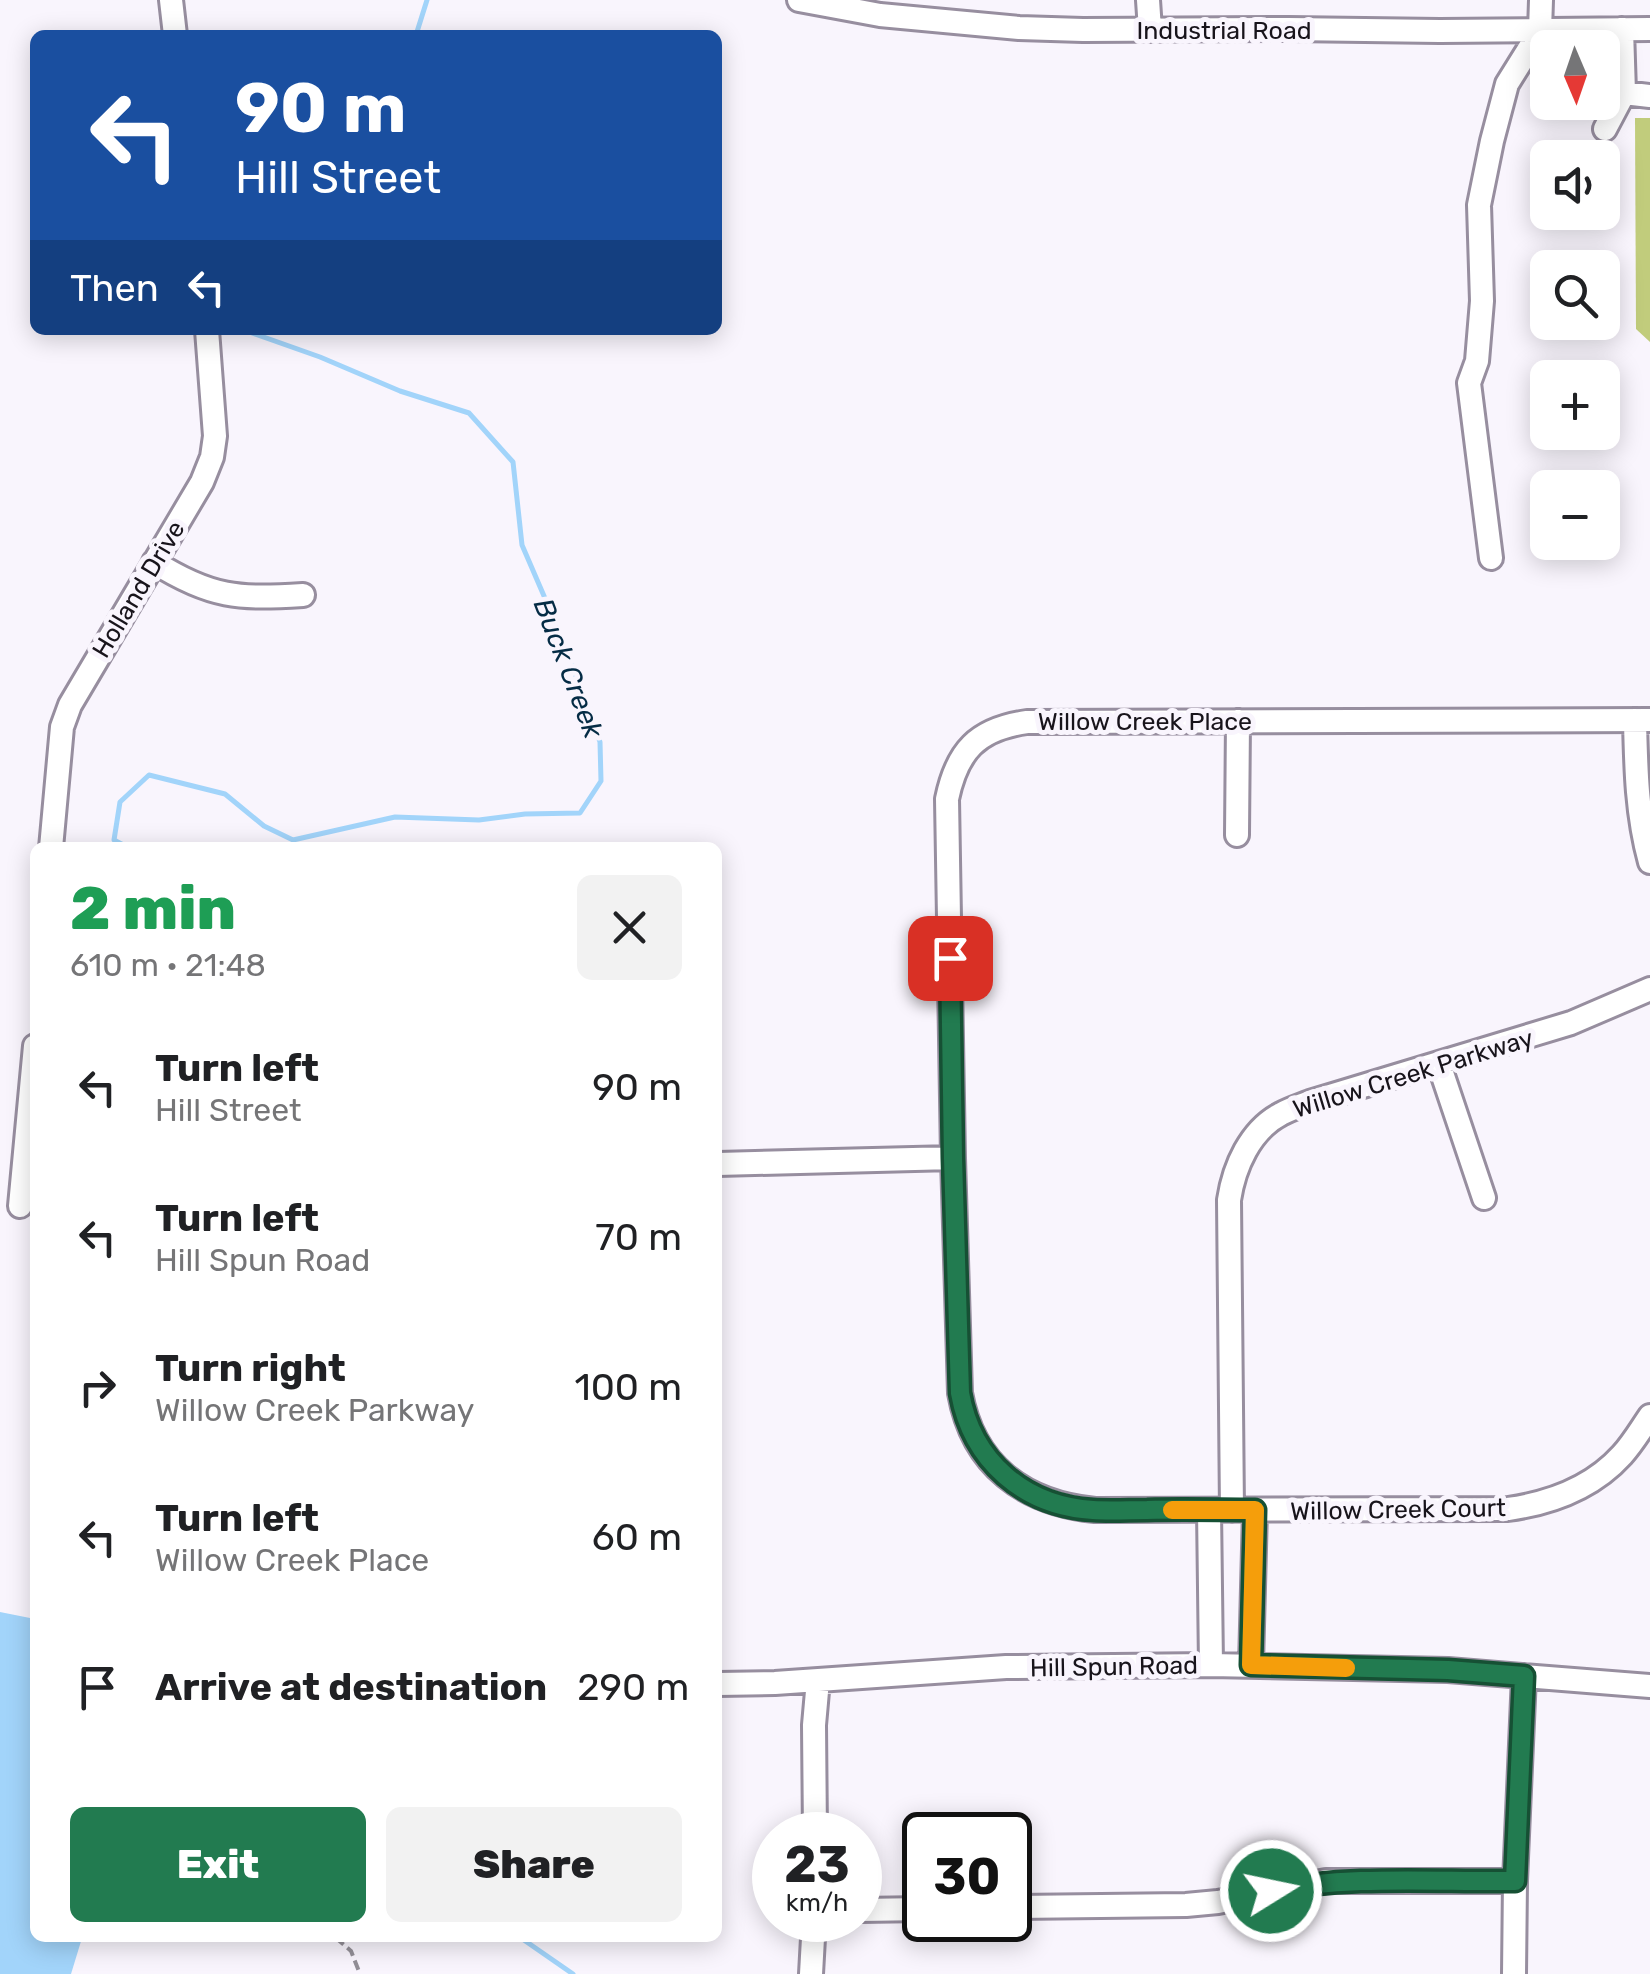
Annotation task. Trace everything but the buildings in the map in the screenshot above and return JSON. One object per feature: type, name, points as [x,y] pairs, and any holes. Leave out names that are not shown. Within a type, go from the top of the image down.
[{"type":"street","points":[[171,0],[175,30]]},
{"type":"street","name":"Industrial Road","points":[[800,0],[880,14],[1019,28],[1530,30]]},
{"type":"street","points":[[1148,0],[1150,30]]},
{"type":"street","points":[[1540,30],[1541,0]]},
{"type":"street","points":[[1606,129],[1624,93],[1622,29]]},
{"type":"street","name":"Industrial Road","points":[[1540,30],[1650,29]]},
{"type":"street","points":[[1491,558],[1470,382],[1482,302],[1479,205],[1507,84],[1530,46]]},
{"type":"street","points":[[1624,93],[1650,96]]},
{"type":"street","name":"Holland Drive","points":[[52,842],[62,727],[70,704],[202,482],[212,457],[216,419],[208,335]]},
{"type":"street","points":[[154,562],[198,588],[224,594],[304,595]]},
{"type":"street","points":[[1237,836],[1238,720]]},
{"type":"street","points":[[1643,720],[1638,805],[1650,862]]},
{"type":"street","name":"Willow Creek Place","points":[[1232,1510],[1095,1510],[1050,1503],[1006,1476],[976,1441],[964,1412],[960,1393],[953,1158],[947,800],[952,776],[962,756],[988,732],[1027,722],[1643,720]]},
{"type":"street","name":"Willow Creek Parkway","points":[[1251,1665],[1232,1510],[1230,1200],[1232,1180],[1242,1158],[1276,1116],[1310,1102],[1571,1024],[1650,990]]},
{"type":"street","points":[[1439,1064],[1484,1198]]},
{"type":"street","points":[[20,1206],[30,1099]]},
{"type":"street","points":[[722,1164],[953,1158]]},
{"type":"street","name":"Willow Creek Court","points":[[1232,1510],[1532,1506],[1577,1489],[1610,1468],[1650,1416]]},
{"type":"street","name":"Willow Creek Parkway","points":[[1211,1665],[1232,1510]]},
{"type":"street","name":"Hill Spun Road","points":[[722,1684],[1006,1667],[1251,1665],[1448,1670],[1650,1686]]},
{"type":"street","points":[[1514,1974],[1524,1676]]},
{"type":"street","points":[[814,1812],[818,1680]]},
{"type":"street","points":[[1032,1908],[1186,1905],[1326,1882],[1515,1881]]},
{"type":"street","points":[[811,1974],[813,1942]]},
{"type":"path","points":[[340,1942],[350,1951],[360,1974]]},
{"type":"green space","points":[[1635,118],[1650,118],[1650,342],[1636,329]]},
{"type":"water","points":[[0,1612],[30,1618],[30,1942],[81,1942],[71,1974],[0,1974]]},
{"type":"waterway","name":"Buck Creek","points":[[418,30],[427,0]]},
{"type":"waterway","name":"Buck Creek","points":[[118,842],[114,840],[120,802],[149,775],[225,794],[264,826],[293,840],[395,817],[479,820],[580,813],[601,781],[600,742],[563,640],[522,545],[513,462],[469,413],[400,391],[258,335]]},
{"type":"waterway","name":"Buck Creek","points":[[527,1942],[573,1974]]},
{"type":"slow traffic","points":[[1172,1510],[1255,1510],[1251,1665],[1346,1668]]},
{"type":"route","points":[[950,958],[960,1393],[970,1430],[993,1464],[1024,1489],[1050,1503],[1080,1509],[1255,1510],[1251,1665],[1524,1676],[1515,1881],[1359,1880],[1271,1891]]}]
